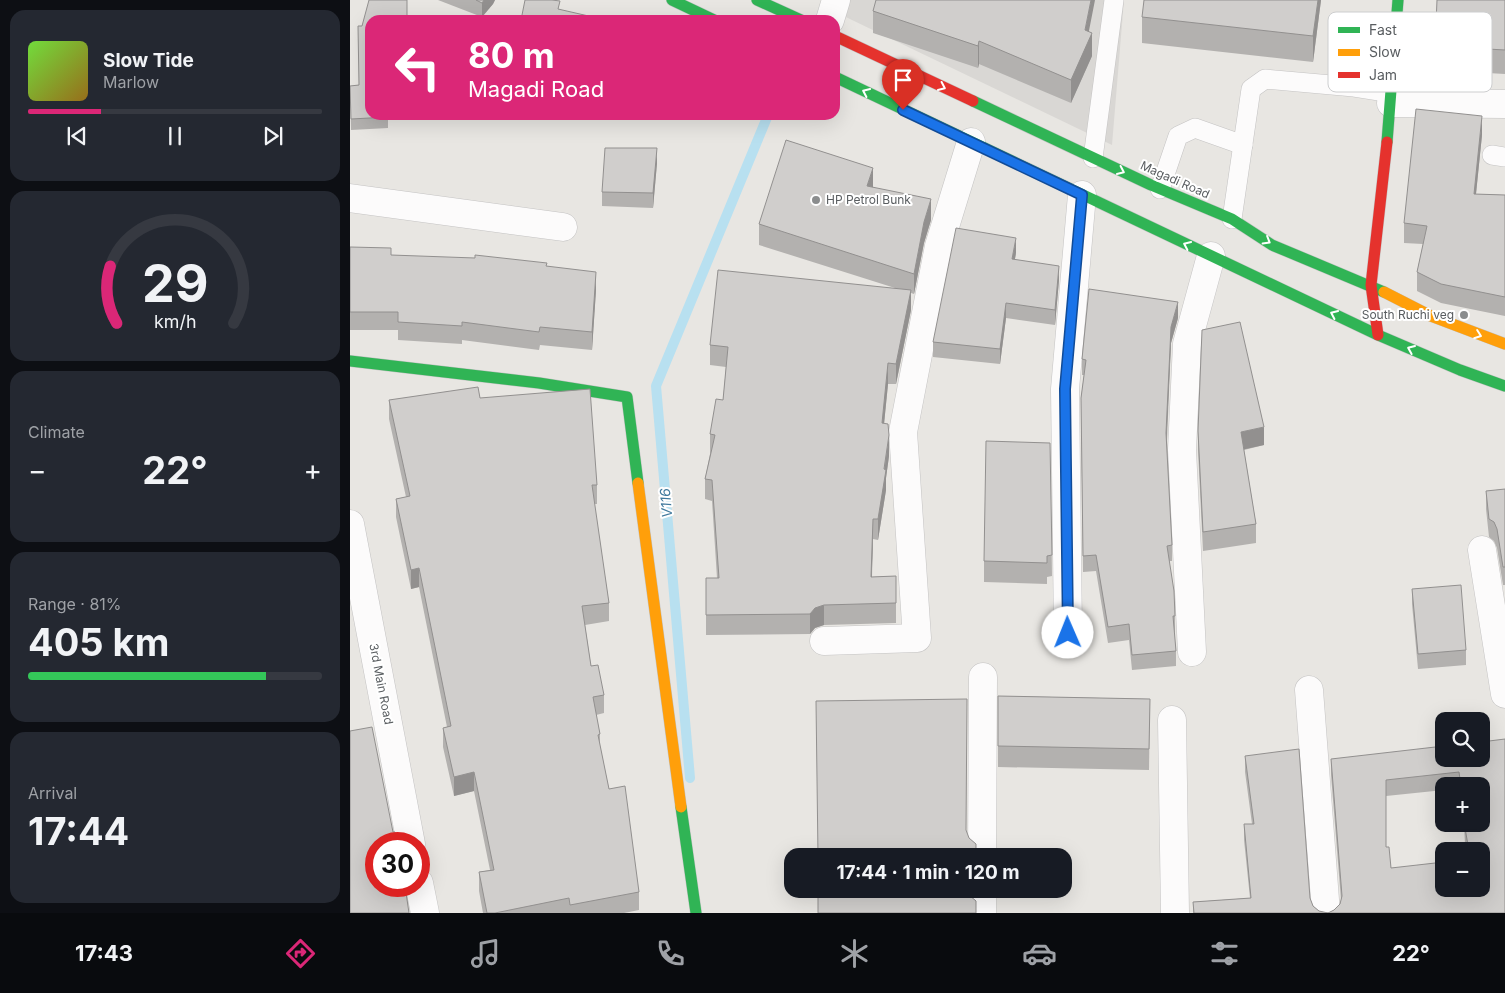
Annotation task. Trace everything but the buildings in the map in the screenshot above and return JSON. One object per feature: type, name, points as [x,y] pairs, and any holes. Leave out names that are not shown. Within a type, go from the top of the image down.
[{"type":"main road","points":[[672,0],[704,15]]},
{"type":"main road","points":[[757,0],[790,15]]},
{"type":"main road","name":"Magadi Road","points":[[840,38],[1160,189],[1232,219],[1272,245],[1371,285],[1431,316],[1505,344]]},
{"type":"main road","points":[[840,79],[1378,335],[1460,370],[1505,386]]},
{"type":"main road","points":[[1378,335],[1371,285],[1392,92]]},
{"type":"main road","points":[[350,361],[539,383],[627,397],[662,671],[696,913]]},
{"type":"street","points":[[832,15],[836,0]]},
{"type":"street","points":[[1392,98],[1505,104]]},
{"type":"street","points":[[824,641],[917,638],[903,432],[939,246],[970,142]]},
{"type":"street","points":[[1068,633],[1065,389],[1082,195]]},
{"type":"street","points":[[350,198],[563,227]]},
{"type":"street","points":[[1192,652],[1182,450],[1186,354],[1187,344],[1211,256]]},
{"type":"street","name":"3rd Main Road","points":[[350,524],[409,832]]},
{"type":"street","points":[[1482,550],[1505,694]]},
{"type":"street","points":[[982,848],[983,677]]},
{"type":"street","points":[[1309,690],[1326,913]]},
{"type":"street","points":[[1172,720],[1175,913]]},
{"type":"street","points":[[422,897],[425,913]]},
{"type":"street","points":[[982,898],[982,913]]},
{"type":"lane","points":[[1093,158],[1114,0]]},
{"type":"lane","points":[[1232,219],[1251,89],[1266,79],[1328,85]]},
{"type":"lane","points":[[1371,92],[1392,98]]},
{"type":"lane","points":[[1160,189],[1178,136],[1195,128],[1243,145]]},
{"type":"shaded area","points":[[830,0],[1124,0],[1112,145],[827,8]]},
{"type":"waterway","name":"V116","points":[[690,778],[656,386],[766,120]]},
{"type":"traffic: fast","points":[[672,0],[704,15]]},
{"type":"traffic: fast","points":[[757,0],[790,15]]},
{"type":"traffic: fast","points":[[1397,12],[1398,0]]},
{"type":"traffic: fast","points":[[840,79],[1378,335],[1460,370],[1505,386]]},
{"type":"traffic: fast","points":[[1387,142],[1391,92]]},
{"type":"traffic: fast","points":[[973,101],[1151,185],[1232,219],[1272,245],[1384,292]]},
{"type":"traffic: fast","points":[[350,361],[539,383],[627,397],[638,483]]},
{"type":"traffic: fast","points":[[681,807],[696,913]]},
{"type":"traffic: slow","points":[[1384,292],[1431,316],[1505,344]]},
{"type":"traffic: slow","points":[[638,483],[681,807]]},
{"type":"traffic: jam","points":[[840,38],[973,101]]},
{"type":"traffic: jam","points":[[1378,335],[1371,285],[1387,142]]},
{"type":"place","name":"HP Petrol Bunk","points":[[816,200]]},
{"type":"place","name":"South Ruchi veg","points":[[1464,315]]},
{"type":"route","points":[[903,110],[1082,195],[1065,389],[1068,633]]}]
